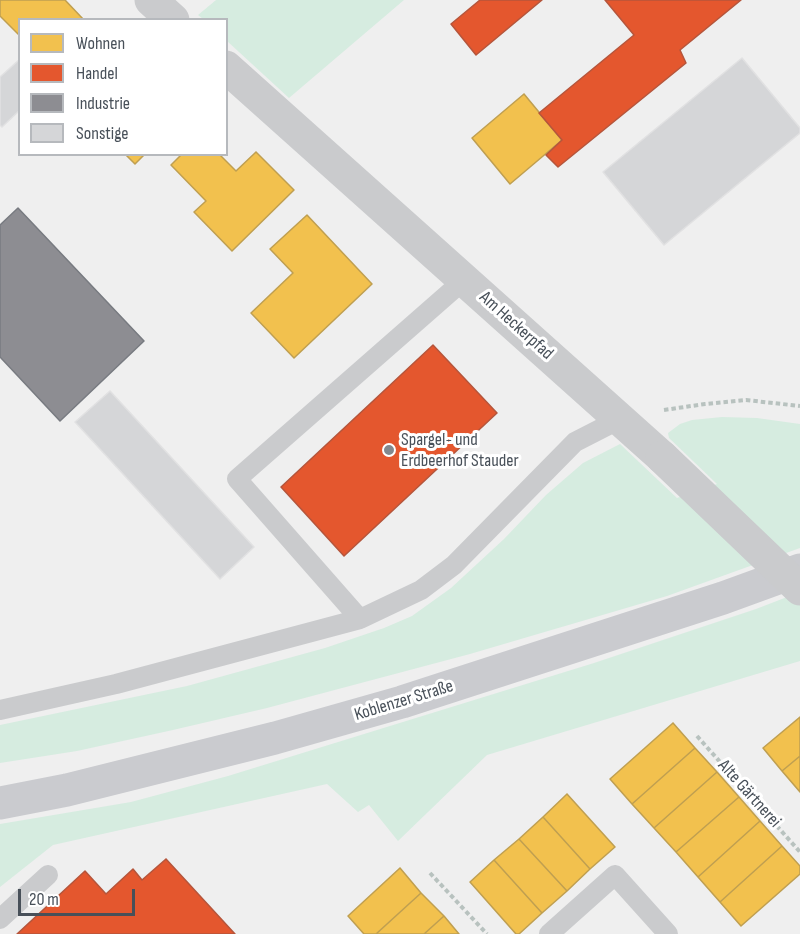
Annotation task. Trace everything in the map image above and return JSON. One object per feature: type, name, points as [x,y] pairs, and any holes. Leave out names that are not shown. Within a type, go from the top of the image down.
[{"type":"main road","name":"Koblenzer Straße","points":[[0,803],[67,790],[275,738],[402,702],[723,598],[800,570]]},
{"type":"street","points":[[151,0],[171,18]]},
{"type":"street","name":"Am Heckerpfad","points":[[228,69],[662,457],[800,590]]},
{"type":"lane","points":[[360,619],[237,479],[464,280]]},
{"type":"lane","points":[[0,710],[116,684],[360,619],[421,590],[454,565],[575,442],[620,419]]},
{"type":"lane","points":[[0,919],[48,875]]},
{"type":"lane","points":[[549,934],[615,875],[668,934]]},
{"type":"path","points":[[663,410],[746,400],[800,406]]},
{"type":"path","name":"Alte Gärtnerei","points":[[697,736],[800,852]]},
{"type":"path","points":[[430,873],[487,934]]},
{"type":"green space","points":[[216,0],[404,0],[289,98],[228,42],[228,18],[202,18],[198,15]]},
{"type":"green space","points":[[722,417],[757,418],[800,424],[800,548],[667,596],[470,654],[267,708],[173,730],[77,751],[0,763],[0,725],[187,686],[325,648],[412,616],[451,588],[504,539],[546,495],[583,463],[620,444],[677,498],[717,484],[669,438],[668,433],[680,424],[692,420]]},
{"type":"green space","points":[[800,592],[800,661],[487,755],[398,841],[369,805],[358,812],[327,784],[53,845],[0,887],[0,824],[131,802],[228,776],[594,663]]},
{"type":"building: Wohnen","points":[[0,0],[65,0],[82,18],[18,18],[18,34],[0,16]]},
{"type":"building: Wohnen","points":[[524,94],[562,140],[510,184],[472,138]]},
{"type":"building: Wohnen","points":[[256,152],[294,190],[232,251],[194,212],[206,201],[171,165],[180,156],[221,156],[236,171]]},
{"type":"building: Wohnen","points":[[127,156],[143,156],[135,164]]},
{"type":"building: Wohnen","points":[[307,215],[372,284],[294,358],[251,313],[293,273],[270,249]]},
{"type":"building: Wohnen","points":[[800,717],[800,756],[782,771],[763,748]]},
{"type":"building: Wohnen","points":[[673,723],[695,748],[632,804],[610,779]]},
{"type":"building: Wohnen","points":[[695,748],[717,772],[654,828],[632,804]]},
{"type":"building: Wohnen","points":[[800,756],[800,792],[782,771]]},
{"type":"building: Wohnen","points":[[717,772],[739,797],[676,852],[654,828]]},
{"type":"building: Wohnen","points":[[567,794],[615,847],[590,869],[543,817]]},
{"type":"building: Wohnen","points":[[739,797],[760,821],[698,877],[676,852]]},
{"type":"building: Wohnen","points":[[543,817],[590,869],[567,891],[519,839]]},
{"type":"building: Wohnen","points":[[760,821],[782,846],[720,902],[698,877]]},
{"type":"building: Wohnen","points":[[519,839],[567,891],[542,913],[494,860]]},
{"type":"building: Wohnen","points":[[782,846],[800,866],[800,874],[741,926],[720,902]]},
{"type":"building: Wohnen","points":[[494,860],[542,913],[519,934],[516,934],[470,882]]},
{"type":"building: Wohnen","points":[[400,868],[421,893],[376,934],[364,934],[348,916]]},
{"type":"building: Wohnen","points":[[421,893],[444,916],[424,934],[376,934]]},
{"type":"building: Wohnen","points":[[444,916],[459,934],[424,934]]},
{"type":"building: Handel","points":[[480,0],[542,0],[476,55],[451,24]]},
{"type":"building: Handel","points":[[605,0],[741,0],[680,50],[686,63],[558,167],[546,155],[562,140],[539,113],[634,35]]},
{"type":"building: Handel","name":"Spargel- und Erdbeerhof Stauder","points":[[433,345],[497,413],[344,556],[281,487]]},
{"type":"building: Handel","points":[[166,859],[235,934],[17,934],[85,871],[106,894],[133,869],[142,880]]},
{"type":"building: Industrie","points":[[18,208],[144,341],[60,421],[0,357],[0,225]]},
{"type":"building: Sonstige","points":[[742,58],[800,128],[800,133],[664,245],[603,172]]},
{"type":"building: Sonstige","points":[[18,61],[18,112],[2,127],[0,125],[0,77]]},
{"type":"building: Sonstige","points":[[110,391],[254,547],[220,579],[75,422]]},
{"type":"place","name":"Spargel- und Erdbeerhof Stauder","points":[[389,450]]}]
